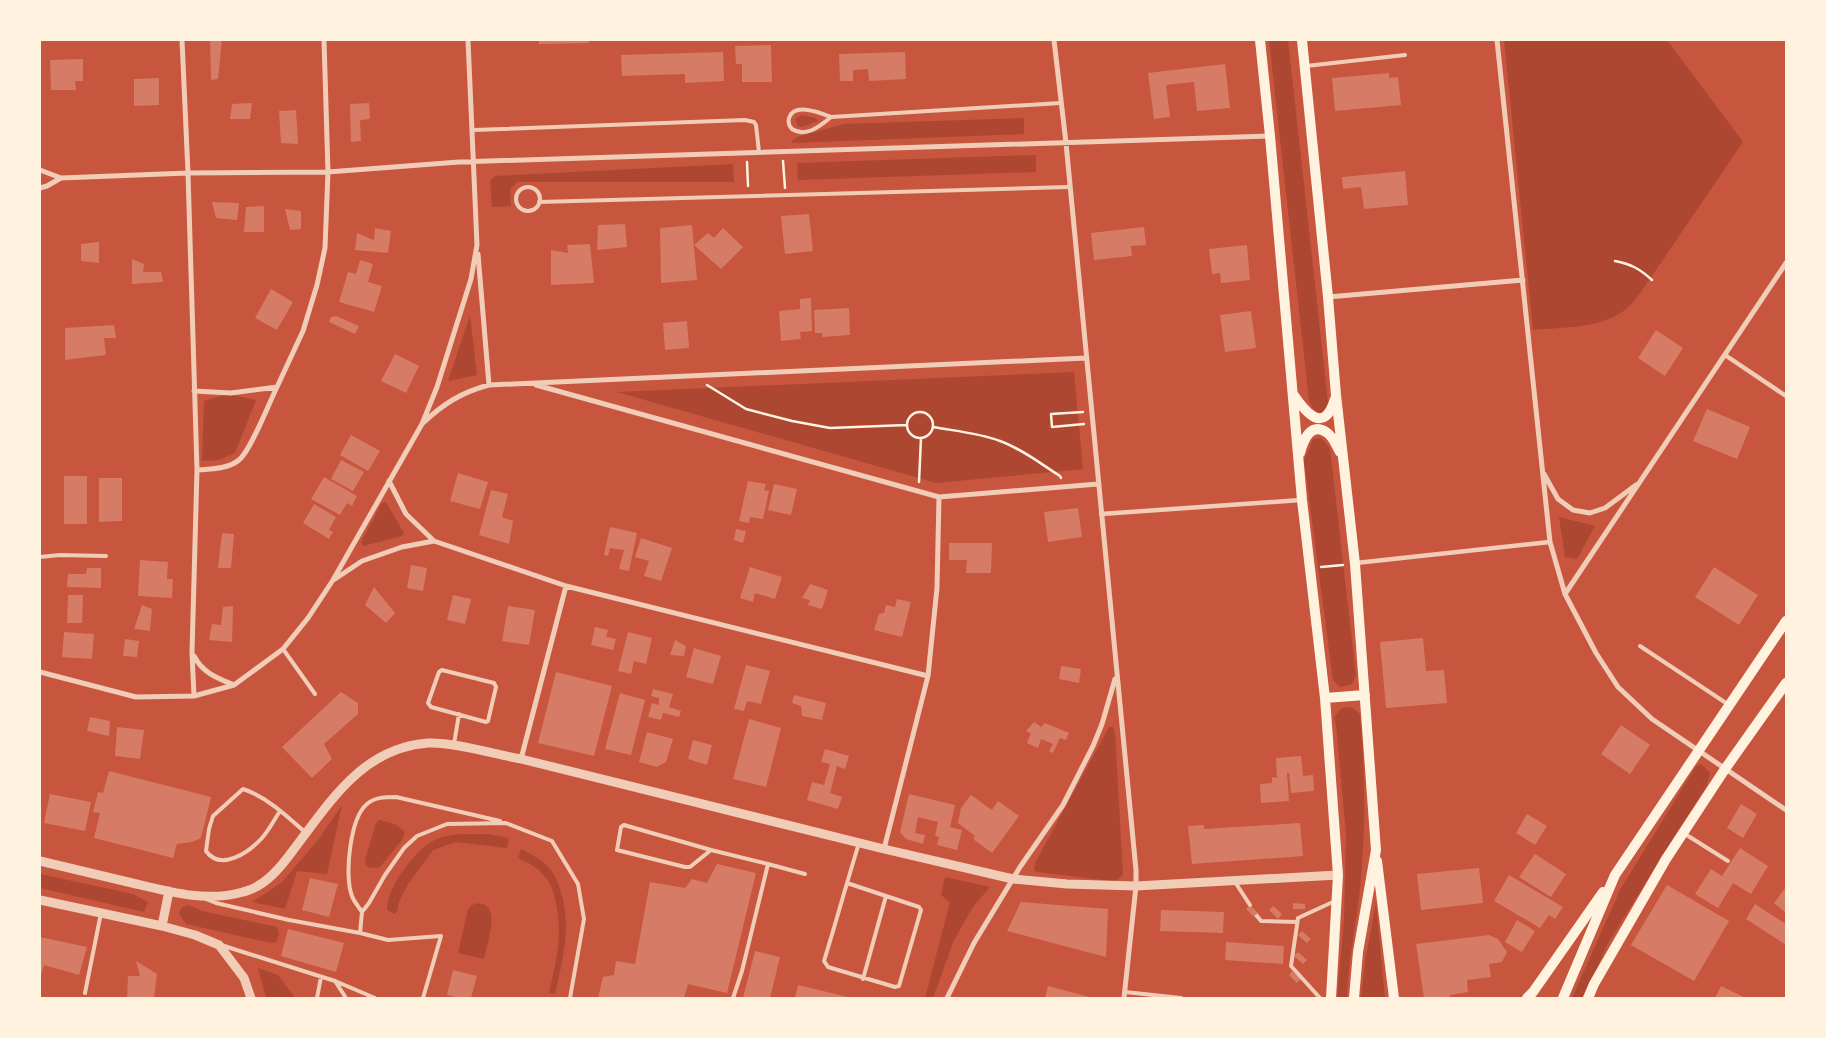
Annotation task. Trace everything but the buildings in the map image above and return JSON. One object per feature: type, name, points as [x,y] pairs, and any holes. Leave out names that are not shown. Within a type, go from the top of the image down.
[{"type":"main road","points":[[1260,40],[1302,500],[1326,698],[1338,875],[1330,998]]},
{"type":"main road","points":[[1302,40],[1336,395],[1355,564],[1376,850],[1394,998]]},
{"type":"main road","points":[[1293,394],[1307,413],[1319,418],[1330,412],[1336,395]]},
{"type":"main road","points":[[1299,460],[1305,436],[1311,431],[1318,429],[1326,432],[1333,438],[1344,459]]},
{"type":"main road","points":[[1527,998],[1615,875],[1786,621]]},
{"type":"main road","points":[[1588,998],[1594,984],[1683,833],[1725,769],[1786,683]]},
{"type":"main road","points":[[1326,698],[1365,695]]},
{"type":"main road","points":[[1354,998],[1358,952],[1376,850]]},
{"type":"main road","points":[[1564,998],[1615,875]]},
{"type":"street","points":[[182,40],[197,470],[192,653],[194,696]]},
{"type":"street","points":[[197,470],[224,467],[240,460],[254,438],[303,331],[317,285],[325,248],[328,172],[324,40]]},
{"type":"street","points":[[468,40],[477,245],[489,385]]},
{"type":"street","points":[[1054,40],[1066,143],[1136,886],[1124,995]]},
{"type":"street","points":[[1497,40],[1550,542],[1566,594],[1596,653],[1618,687],[1652,719],[1786,810]]},
{"type":"street","points":[[40,170],[61,178],[188,173],[328,172],[474,162],[1270,136]]},
{"type":"street","points":[[40,188],[61,178]]},
{"type":"street","points":[[40,672],[136,697],[194,696],[234,685],[283,649],[308,618],[332,580],[422,424],[437,387],[462,311],[471,279],[477,245]]},
{"type":"street","points":[[1566,594],[1786,263]]},
{"type":"street","points":[[1328,298],[1523,280]]},
{"type":"street","points":[[1725,355],[1786,396]]},
{"type":"street","points":[[422,424],[438,408],[456,397],[489,385],[1086,358]]},
{"type":"street","points":[[530,384],[939,497],[1098,484]]},
{"type":"street","points":[[194,391],[231,393],[277,387]]},
{"type":"street","points":[[1543,472],[1558,499],[1573,510],[1590,513],[1605,508],[1640,482]]},
{"type":"street","points":[[389,481],[406,514],[434,542],[566,586],[928,676]]},
{"type":"street","points":[[884,849],[928,676],[937,588],[939,497]]},
{"type":"street","points":[[1101,514],[1302,500]]},
{"type":"street","points":[[332,580],[362,561],[402,547],[434,542]]},
{"type":"street","points":[[1355,564],[1550,542]]},
{"type":"street","points":[[520,759],[566,586]]},
{"type":"street","points":[[192,653],[198,663],[211,676],[234,685]]},
{"type":"street","points":[[947,998],[974,943],[1072,788],[1102,724],[1116,676]]},
{"type":"street","points":[[40,861],[169,891],[199,896],[227,896],[245,892],[259,886],[286,860],[340,789],[379,756],[405,747],[429,743],[520,759],[1013,879],[1067,884],[1136,886],[1338,875]]},
{"type":"street","points":[[162,926],[169,891]]},
{"type":"street","points":[[40,900],[162,926],[195,935],[219,945],[244,978],[251,998]]},
{"type":"lane","points":[[1304,66],[1405,55]]},
{"type":"lane","points":[[831,117],[817,128],[801,132],[792,129],[788,122],[792,112],[799,110],[819,112],[831,117],[1061,103]]},
{"type":"lane","points":[[473,130],[745,120],[754,122],[756,125],[759,152]]},
{"type":"lane","points":[[539,202],[540,197],[534,188],[519,190],[516,200],[522,209],[532,210],[539,202],[1069,187]]},
{"type":"lane","points":[[40,557],[60,555],[106,556]]},
{"type":"lane","points":[[1640,646],[1729,705]]},
{"type":"lane","points":[[283,649],[315,694]]},
{"type":"lane","points":[[446,670],[494,683],[496,687],[488,722],[459,714],[429,705],[428,703],[439,672],[446,670]]},
{"type":"lane","points":[[453,746],[459,714]]},
{"type":"lane","points":[[280,811],[263,837],[233,859],[222,861],[210,856],[206,851],[213,816],[243,789],[253,793],[280,811],[306,833]]},
{"type":"lane","points":[[362,912],[352,897],[349,882],[349,864],[353,831],[357,820],[366,804],[375,799],[385,797],[405,799],[506,823],[552,841],[578,884],[584,919],[570,998]]},
{"type":"lane","points":[[360,933],[362,912],[404,848],[417,836],[447,824],[506,823]]},
{"type":"lane","points":[[711,850],[690,866],[685,867],[617,850],[621,827],[624,825],[805,874]]},
{"type":"lane","points":[[1683,833],[1728,861]]},
{"type":"lane","points":[[847,883],[919,907],[921,910],[900,986],[895,987],[863,979],[828,967],[824,961],[847,883],[859,843]]},
{"type":"lane","points":[[733,998],[742,971],[768,864]]},
{"type":"lane","points":[[1234,881],[1250,905]]},
{"type":"lane","points":[[199,896],[216,903],[243,910],[388,940],[441,936],[423,998]]},
{"type":"lane","points":[[863,979],[886,896]]},
{"type":"lane","points":[[1320,998],[1291,966],[1297,922],[1299,916],[1337,900]]},
{"type":"lane","points":[[86,993],[101,913]]},
{"type":"lane","points":[[1257,916],[1261,921],[1297,922]]},
{"type":"lane","points":[[219,945],[322,977],[375,998]]},
{"type":"lane","points":[[317,998],[322,977]]},
{"type":"lane","points":[[335,982],[346,998]]},
{"type":"lane","points":[[1124,995],[1181,998]]},
{"type":"path","points":[[782,152],[785,194]]},
{"type":"path","points":[[746,153],[749,195]]},
{"type":"path","points":[[1615,261],[1630,264],[1641,269],[1652,280]]},
{"type":"path","points":[[711,383],[701,384],[746,408],[792,421],[830,428],[906,425]]},
{"type":"path","points":[[921,412],[931,419],[933,427],[929,434],[921,438],[913,437],[906,425],[913,414],[921,412]]},
{"type":"path","points":[[1083,412],[1084,424],[1052,427],[1051,414],[1083,412]]},
{"type":"path","points":[[933,427],[1001,441],[1026,454],[1060,476],[1062,487]]},
{"type":"path","points":[[918,491],[921,438]]},
{"type":"path","points":[[1051,477],[1060,476]]},
{"type":"path","points":[[1310,569],[1355,564]]},
{"type":"shaded area","points":[[1269,40],[1288,40],[1328,402],[1327,411],[1320,414],[1314,410],[1309,400]]},
{"type":"shaded area","points":[[1504,40],[1667,40],[1743,142],[1641,292],[1625,310],[1604,321],[1581,326],[1533,330]]},
{"type":"shaded area","points":[[802,115],[816,118],[818,121],[802,127],[798,126],[795,119]]},
{"type":"shaded area","points":[[1024,118],[1024,134],[792,143],[797,137],[844,124]]},
{"type":"shaded area","points":[[1036,155],[1036,172],[798,180],[797,163]]},
{"type":"shaded area","points":[[733,164],[734,182],[517,182],[510,190],[511,206],[492,207],[490,181],[495,176]]},
{"type":"shaded area","points":[[470,315],[477,375],[448,381]]},
{"type":"shaded area","points":[[1074,372],[1083,469],[936,483],[617,392]]},
{"type":"shaded area","points":[[227,394],[256,400],[235,453],[219,460],[202,461],[204,401]]},
{"type":"shaded area","points":[[1321,438],[1330,448],[1356,676],[1352,684],[1340,687],[1333,680],[1304,460],[1313,439]]},
{"type":"shaded area","points":[[386,502],[404,533],[402,536],[363,546],[361,542],[382,503]]},
{"type":"shaded area","points":[[1559,517],[1595,526],[1577,559],[1565,557]]},
{"type":"shaded area","points":[[1346,707],[1353,708],[1360,714],[1364,775],[1364,836],[1360,892],[1349,968],[1347,998],[1337,998],[1344,919],[1346,834],[1334,717],[1341,709]]},
{"type":"shaded area","points":[[1109,727],[1113,727],[1115,733],[1123,875],[1117,880],[1111,881],[1037,872],[1034,870],[1035,863]]},
{"type":"shaded area","points":[[1701,764],[1710,773],[1707,785],[1608,943],[1584,998],[1572,998],[1620,890],[1696,766]]},
{"type":"shaded area","points":[[342,805],[327,874],[297,871],[285,909],[252,902],[281,883],[318,840]]},
{"type":"shaded area","points":[[379,820],[395,824],[405,832],[402,840],[380,867],[369,868],[365,860],[376,823]]},
{"type":"shaded area","points":[[488,834],[509,838],[507,848],[456,842],[433,850],[408,884],[395,914],[387,910],[388,901],[397,880],[412,859],[429,843],[445,836]]},
{"type":"shaded area","points":[[521,849],[539,859],[551,870],[557,880],[564,902],[565,942],[555,994],[549,993],[559,937],[556,903],[551,887],[543,874],[534,866],[518,858]]},
{"type":"shaded area","points":[[40,874],[133,894],[148,902],[144,912],[40,888]]},
{"type":"shaded area","points":[[945,877],[990,887],[973,907],[954,940],[933,998],[925,998],[950,902],[941,895]]},
{"type":"shaded area","points":[[1376,903],[1385,998],[1361,998],[1365,961]]},
{"type":"shaded area","points":[[474,904],[483,904],[489,908],[491,915],[490,933],[484,959],[458,953],[468,909]]},
{"type":"shaded area","points":[[189,905],[202,911],[277,927],[279,933],[277,942],[271,943],[186,924],[179,914],[182,907]]},
{"type":"shaded area","points":[[258,968],[278,975],[295,998],[266,998]]}]
